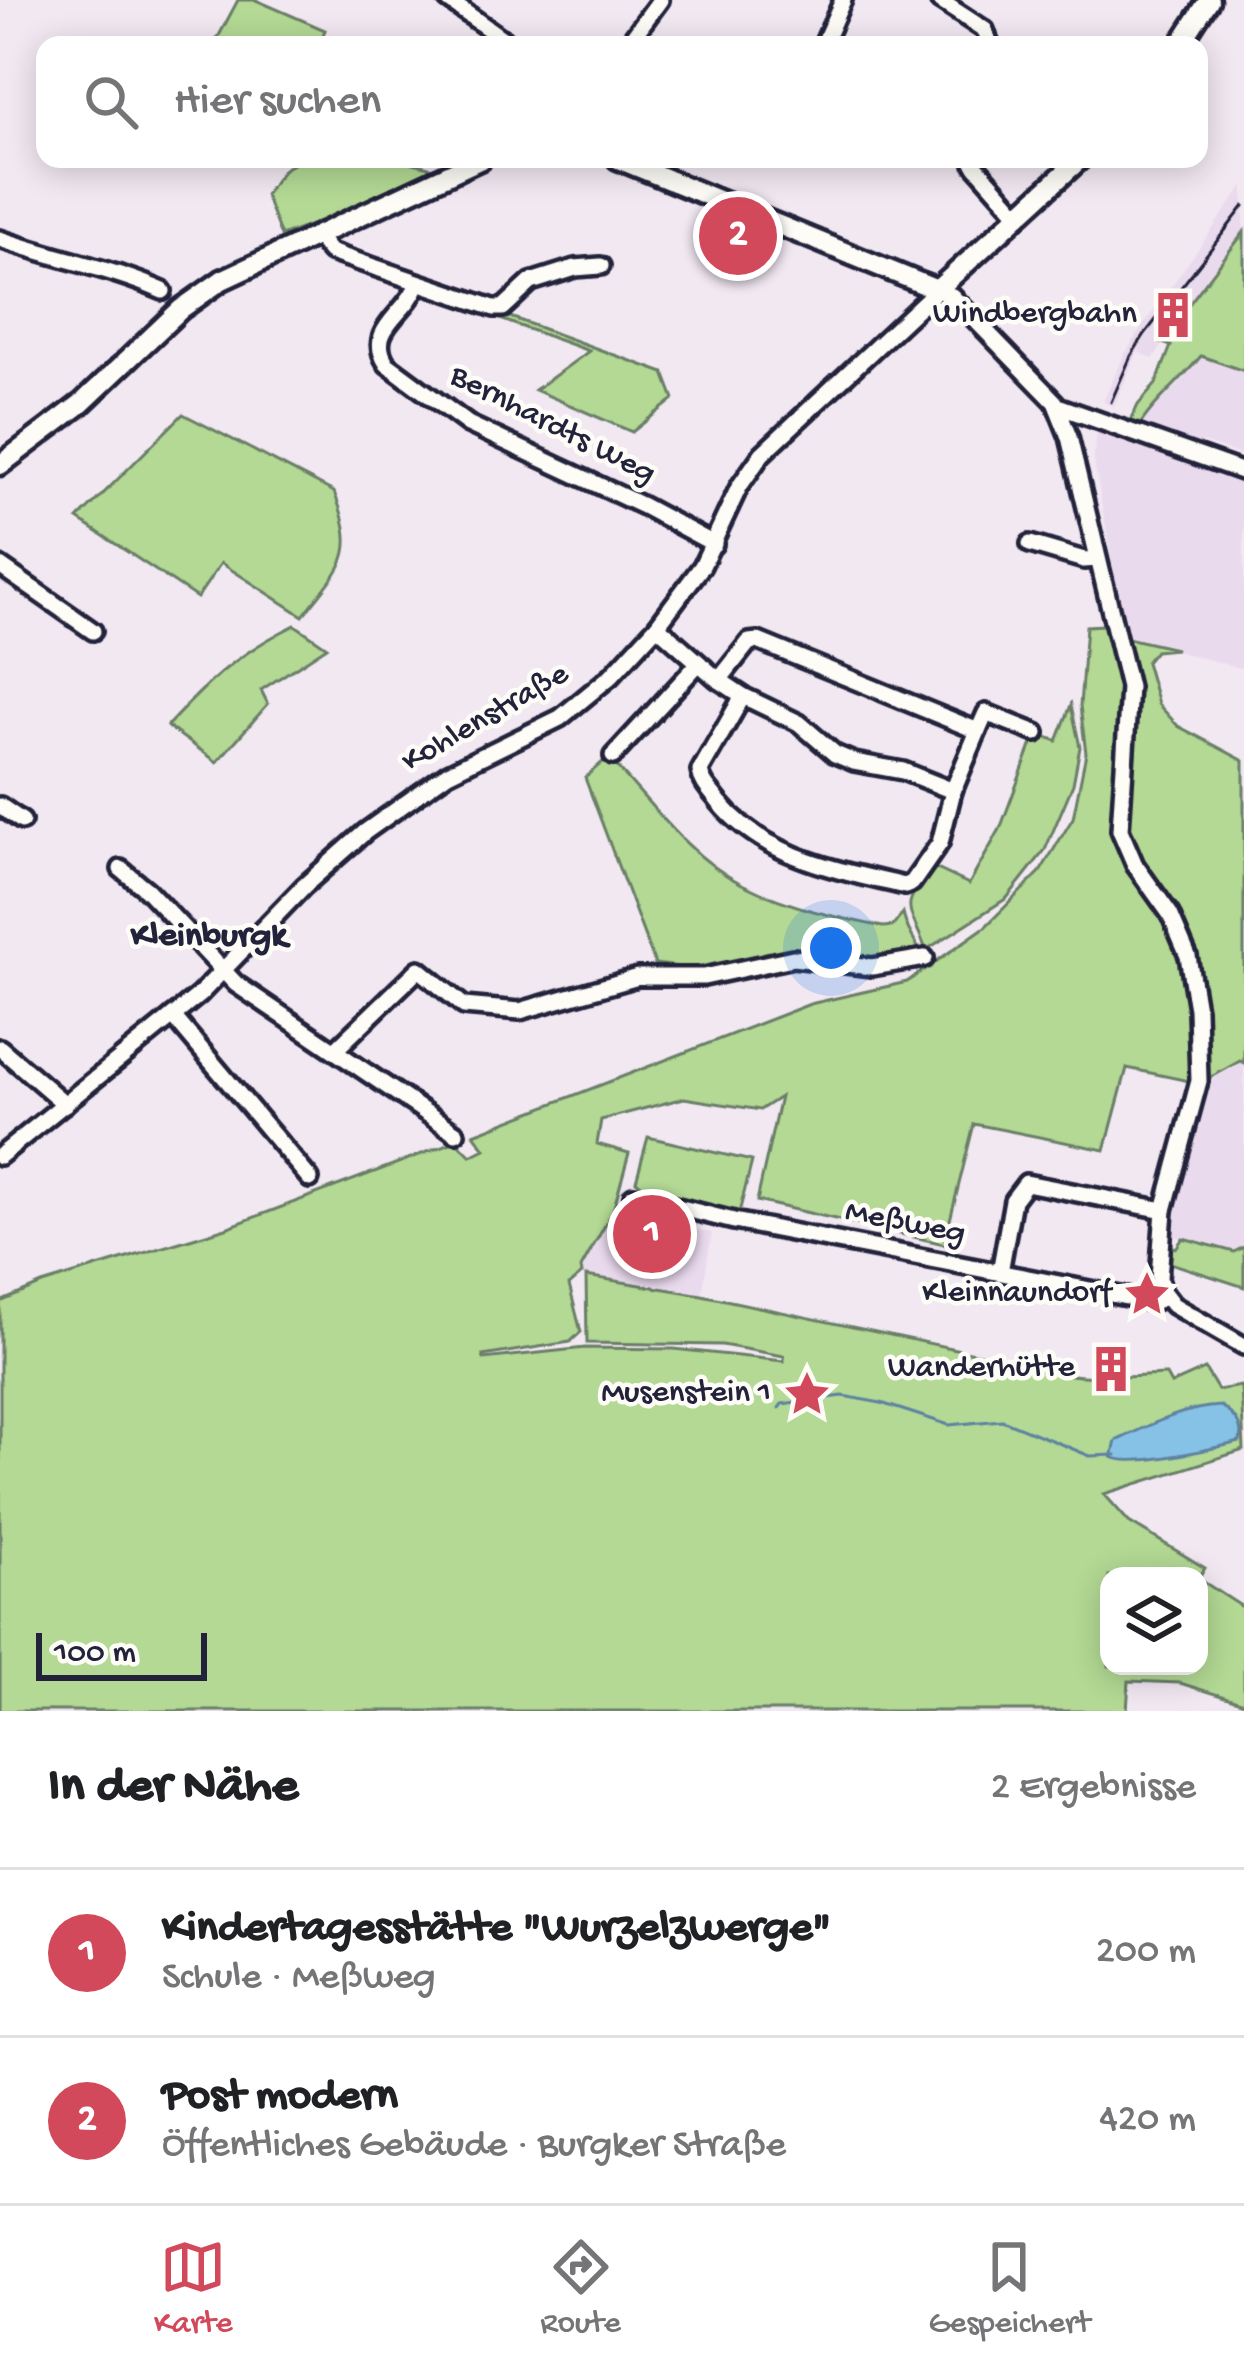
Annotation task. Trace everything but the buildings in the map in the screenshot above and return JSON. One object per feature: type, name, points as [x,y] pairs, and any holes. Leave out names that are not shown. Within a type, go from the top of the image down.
[{"type":"main road","points":[[1186,36],[1209,0]]},
{"type":"main road","points":[[0,465],[82,403],[187,304],[222,280],[461,168]]},
{"type":"main road","points":[[641,168],[937,290]]},
{"type":"main road","name":"Kohlenstraße","points":[[937,290],[1070,168]]},
{"type":"street","points":[[448,0],[499,36]]},
{"type":"street","points":[[634,36],[660,0]]},
{"type":"street","points":[[827,36],[843,0]]},
{"type":"street","points":[[940,0],[971,18],[985,36]]},
{"type":"street","points":[[976,168],[1019,215]]},
{"type":"street","points":[[316,235],[330,252],[417,285],[502,308],[531,282],[575,268],[601,266]]},
{"type":"street","points":[[0,238],[41,254],[109,269],[163,292]]},
{"type":"street","name":"Bernhardts Weg","points":[[417,285],[380,339],[379,351],[387,364],[468,424],[714,544]]},
{"type":"street","points":[[937,290],[952,296],[1058,406],[1069,437],[1129,687],[1120,830],[1135,865],[1170,914],[1188,956],[1197,1009],[1199,1081],[1164,1210],[1159,1278],[1166,1297],[1244,1346]]},
{"type":"street","name":"Kohlenstraße","points":[[0,1156],[173,1016],[224,971],[304,886],[401,804],[459,767],[531,740],[586,699],[657,626],[702,566],[739,487],[762,454],[937,290]]},
{"type":"street","points":[[1058,406],[1244,472]]},
{"type":"street","points":[[1030,544],[1084,560],[1097,559]]},
{"type":"street","points":[[0,566],[93,631]]},
{"type":"street","points":[[657,626],[719,680],[799,723],[835,754],[903,770],[953,791]]},
{"type":"street","points":[[719,680],[749,642],[758,641],[978,731]]},
{"type":"street","points":[[613,757],[698,664]]},
{"type":"street","points":[[742,696],[702,764],[701,781],[729,814],[778,849],[905,886],[940,843],[953,791],[986,713],[1036,733]]},
{"type":"street","points":[[0,806],[22,821]]},
{"type":"street","points":[[121,869],[248,992],[456,1133]]},
{"type":"street","points":[[337,1049],[419,969],[464,1006],[520,1012],[638,976],[704,977],[793,958],[872,967],[926,958]]},
{"type":"street","points":[[173,1016],[310,1179]]},
{"type":"street","points":[[0,1048],[64,1104]]},
{"type":"street","points":[[1000,1272],[1013,1200],[1026,1183],[1164,1210]]},
{"type":"street","name":"Meßweg","points":[[633,1196],[739,1222],[1152,1302],[1166,1297]]},
{"type":"shaded area","points":[[1244,185],[1244,232],[1161,341],[1153,359],[1138,352],[1114,406],[1103,402],[1144,324]]},
{"type":"shaded area","points":[[1201,356],[1244,371],[1244,456],[1203,442],[1199,452],[1242,466],[1244,459],[1244,669],[1126,638],[1093,457],[1100,416],[1137,430],[1149,409]]},
{"type":"shaded area","points":[[1244,1063],[1244,1247],[1234,1252],[1167,1234],[1206,1080]]},
{"type":"shaded area","points":[[613,1211],[712,1233],[702,1295],[582,1274]]},
{"type":"green space","points":[[238,0],[256,0],[325,30],[323,36],[219,36]]},
{"type":"green space","points":[[429,168],[427,175],[281,236],[265,195],[284,169]]},
{"type":"green space","points":[[1244,232],[1244,371],[1201,356],[1136,431],[1128,427],[1138,405],[1156,384],[1171,346],[1160,342]]},
{"type":"green space","points":[[502,314],[664,373],[674,399],[632,432],[535,390],[589,351],[500,319]]},
{"type":"green space","points":[[183,414],[334,492],[346,532],[343,559],[303,616],[221,563],[197,598],[78,519]]},
{"type":"green space","points":[[1123,624],[1127,638],[1176,649],[1155,651],[1146,662],[1158,704],[1178,726],[1244,761],[1244,1063],[1206,1080],[1189,1081],[1127,1068],[1105,1150],[974,1124],[944,1244],[757,1201],[780,1097],[760,1110],[684,1098],[601,1120],[597,1144],[629,1153],[613,1211],[582,1274],[569,1285],[581,1332],[570,1342],[483,1356],[585,1348],[674,1349],[784,1361],[784,1356],[722,1345],[587,1343],[586,1276],[702,1295],[1031,1365],[1032,1361],[1063,1367],[1063,1374],[1166,1375],[1171,1384],[1205,1369],[1218,1390],[1241,1386],[1244,1450],[1104,1494],[1129,1522],[1203,1567],[1100,1567],[1100,1675],[1208,1675],[1208,1585],[1244,1608],[1244,1703],[1180,1683],[1129,1681],[1127,1711],[0,1711],[0,1302],[42,1284],[226,1228],[456,1141],[471,1156],[485,1149],[474,1134],[810,1004],[907,982],[985,927],[1040,872],[1073,818],[1086,753],[1080,706],[1086,626]]},
{"type":"green space","points":[[295,625],[327,647],[261,690],[268,704],[217,762],[167,726],[226,669]]},
{"type":"green space","points":[[1071,705],[1080,747],[1073,784],[1045,850],[1007,898],[926,950],[910,908],[915,892],[935,868],[969,884],[1000,829],[1036,733],[1057,741]]},
{"type":"green space","points":[[608,757],[670,826],[723,873],[776,899],[883,927],[893,926],[903,913],[921,955],[878,963],[794,950],[791,955],[706,970],[655,964],[585,778]]},
{"type":"green space","points":[[648,1137],[752,1161],[739,1213],[663,1197],[661,1201],[636,1181]]},
{"type":"green space","points":[[1183,1238],[1234,1252],[1244,1247],[1244,1287],[1167,1262],[1167,1244],[1176,1248]]},
{"type":"water","points":[[1221,1406],[1239,1425],[1240,1442],[1154,1459],[1112,1457],[1116,1441],[1141,1429],[1180,1413]]},
{"type":"waterway","points":[[779,1408],[843,1396],[949,1425],[1002,1420],[1090,1456],[1116,1455]]},
{"type":"railway","points":[[1111,402],[1145,334],[1244,206]]},
{"type":"place","name":"Post modern","points":[[738,236]]},
{"type":"place","name":"Windbergbahn","points":[[1173,315]]},
{"type":"place","name":"Kindertagesstätte \"Wurzelzwerge\"","points":[[652,1234]]},
{"type":"place","name":"Kleinnaundorf","points":[[1147,1294]]},
{"type":"place","name":"Wanderhütte","points":[[1111,1369]]},
{"type":"place","name":"Musenstein 1","points":[[807,1394]]},
{"type":"district","name":"Kleinburgk","points":[[209,937]]}]
